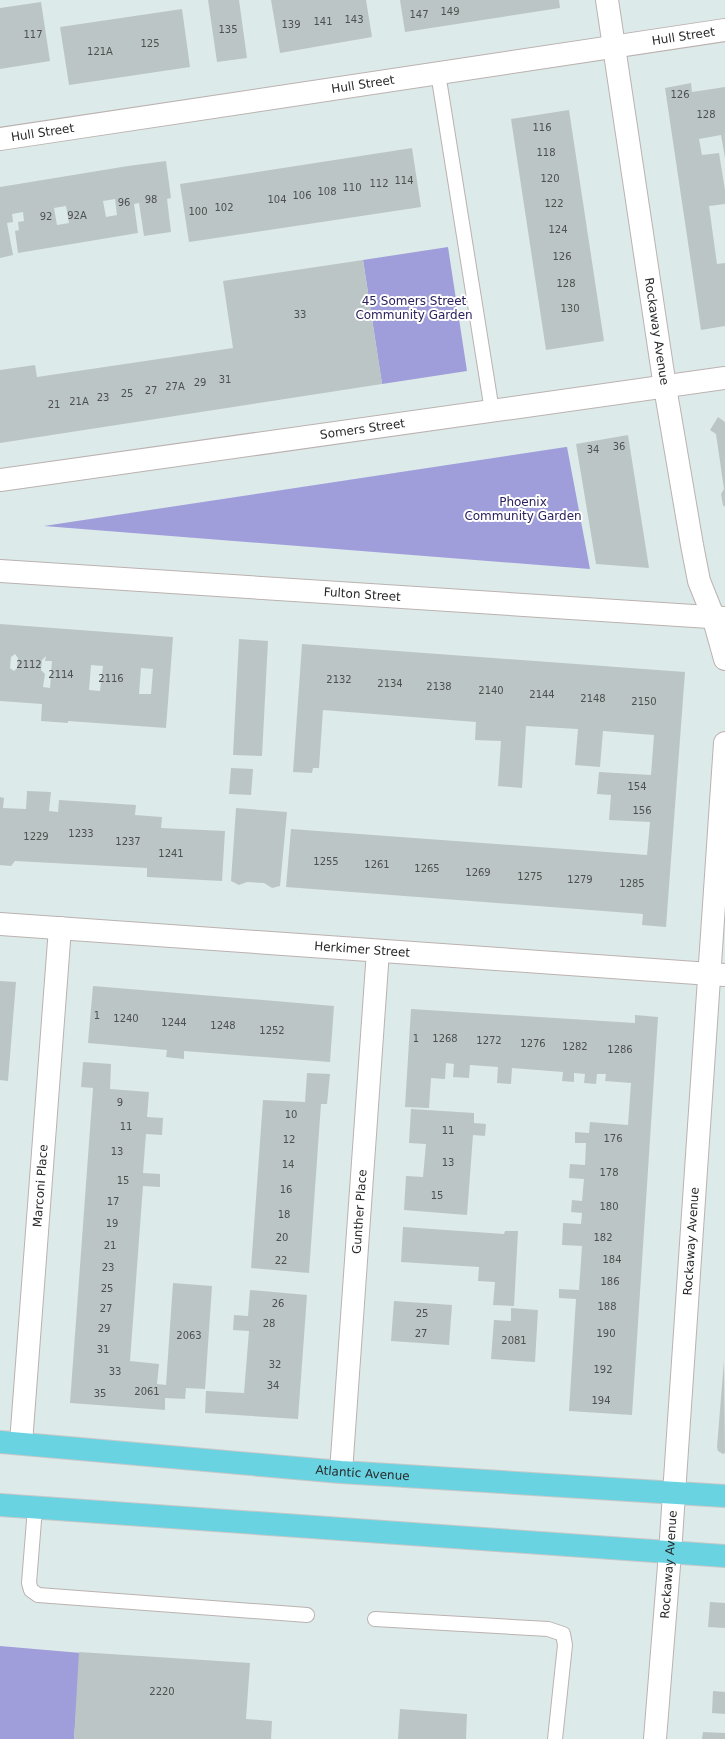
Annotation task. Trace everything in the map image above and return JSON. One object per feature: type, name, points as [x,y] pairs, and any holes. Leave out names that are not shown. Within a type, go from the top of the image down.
[{"type":"main road","name":"Atlantic Avenue","points":[[11,1443],[341,1472],[725,1496]]},
{"type":"main road","points":[[0,1505],[725,1556]]},
{"type":"street","name":"Rockaway Avenue","points":[[607,0],[665,387],[694,557],[699,582],[719,617],[725,659]]},
{"type":"street","name":"Hull Street","points":[[0,139],[725,30]]},
{"type":"street","name":"Somers Street","points":[[0,480],[725,378]]},
{"type":"street","name":"Fulton Street","points":[[0,571],[719,617]]},
{"type":"street","name":"Rockaway Avenue","points":[[655,1739],[670,1553],[673,1493],[717,975],[725,743]]},
{"type":"street","name":"Herkimer Street","points":[[0,924],[717,975]]},
{"type":"street","name":"Marconi Place","points":[[11,1443],[60,928]]},
{"type":"street","name":"Gunther Place","points":[[341,1472],[378,951]]},
{"type":"lane","points":[[438,73],[492,411]]},
{"type":"lane","points":[[35,1508],[29,1583],[31,1590],[38,1595],[307,1615]]},
{"type":"lane","points":[[375,1619],[548,1629],[563,1634],[565,1645],[555,1739]]},
{"type":"green space","name":"45 Somers Street Community Garden","points":[[448,247],[467,371],[382,384],[363,260]]},
{"type":"green space","name":"Phoenix Community Garden","points":[[566,447],[590,569],[44,526]]},
{"type":"green space","points":[[0,1646],[81,1653],[74,1739],[0,1739]]},
{"type":"building","points":[[208,0],[239,0],[247,58],[217,62]]},
{"type":"building","points":[[271,0],[366,0],[372,37],[280,53]]},
{"type":"building","points":[[400,0],[559,0],[560,8],[405,32]]},
{"type":"building","points":[[41,2],[50,61],[0,69],[0,8]]},
{"type":"building","points":[[182,9],[190,67],[69,85],[60,27]]},
{"type":"building","points":[[691,83],[692,92],[725,87],[725,158],[721,135],[699,139],[702,155],[719,153],[725,190],[725,204],[709,206],[717,264],[725,263],[725,326],[701,330],[665,88]]},
{"type":"building","points":[[569,110],[604,341],[546,350],[511,119]]},
{"type":"building","points":[[412,148],[421,207],[189,242],[180,184]]},
{"type":"building","points":[[166,161],[171,198],[167,199],[171,232],[144,236],[139,203],[134,204],[138,233],[18,253],[15,231],[19,230],[18,222],[24,221],[23,212],[12,214],[13,222],[7,223],[13,255],[0,258],[0,187]],"holes":[[[115,199],[117,215],[106,217],[103,201]],[[66,206],[69,223],[57,225],[54,208]]]},
{"type":"building","points":[[363,260],[382,384],[0,443],[0,370],[35,365],[37,377],[233,348],[223,281]]},
{"type":"building","points":[[718,417],[725,422],[725,507],[723,505],[721,494],[724,489],[716,434],[710,430]]},
{"type":"building","points":[[628,435],[649,568],[596,564],[576,444]]},
{"type":"building","points":[[0,624],[173,637],[166,728],[68,721],[68,723],[41,721],[42,704],[0,701]],"holes":[[[15,654],[18,658],[17,668],[14,671],[10,668],[11,657]],[[46,656],[45,661],[52,661],[50,688],[43,687],[45,674],[41,670],[42,660]],[[91,665],[103,666],[100,691],[89,690]],[[141,668],[153,669],[151,694],[139,694]]]},
{"type":"building","points":[[239,639],[268,641],[262,756],[233,755]]},
{"type":"building","points":[[302,644],[685,672],[666,927],[642,925],[643,914],[286,887],[291,829],[647,855],[650,822],[609,820],[611,795],[597,794],[599,772],[651,775],[654,735],[603,731],[600,767],[575,765],[578,729],[526,726],[522,788],[498,786],[501,741],[475,740],[476,722],[323,710],[319,768],[313,768],[312,773],[293,772]]},
{"type":"building","points":[[231,768],[253,769],[251,795],[229,794]]},
{"type":"building","points":[[27,791],[51,792],[49,811],[58,812],[59,800],[136,805],[135,815],[162,817],[161,828],[225,831],[222,881],[147,877],[147,868],[15,861],[11,866],[0,865],[0,797],[4,798],[3,808],[26,809]]},
{"type":"building","points":[[236,808],[287,812],[280,886],[272,888],[264,883],[247,882],[239,885],[231,881]]},
{"type":"building","points":[[0,981],[16,982],[8,1081],[0,1080]]},
{"type":"building","points":[[93,986],[334,1006],[330,1062],[184,1051],[184,1059],[166,1057],[167,1050],[88,1043]]},
{"type":"building","points":[[411,1009],[635,1023],[635,1015],[658,1017],[632,1415],[569,1411],[576,1299],[559,1298],[559,1289],[579,1290],[582,1246],[562,1245],[563,1223],[581,1224],[582,1213],[571,1212],[572,1200],[582,1201],[584,1179],[569,1178],[570,1164],[585,1165],[586,1143],[575,1143],[575,1132],[589,1133],[590,1122],[628,1125],[631,1083],[605,1081],[606,1074],[597,1074],[596,1084],[584,1083],[585,1074],[574,1073],[574,1082],[562,1081],[563,1072],[512,1068],[511,1084],[497,1083],[498,1067],[470,1065],[469,1078],[453,1077],[454,1064],[446,1063],[445,1079],[431,1078],[429,1108],[405,1107]]},
{"type":"building","points":[[83,1062],[111,1064],[110,1089],[149,1092],[147,1117],[163,1118],[162,1135],[146,1134],[143,1173],[160,1174],[160,1187],[143,1186],[130,1361],[159,1364],[157,1384],[166,1385],[173,1283],[212,1286],[205,1389],[186,1388],[185,1399],[165,1398],[165,1410],[70,1403],[93,1088],[81,1087]]},
{"type":"building","points":[[307,1073],[330,1074],[327,1104],[321,1104],[309,1273],[251,1268],[263,1100],[305,1102]]},
{"type":"building","points":[[411,1109],[474,1113],[474,1123],[486,1124],[485,1136],[473,1135],[467,1215],[404,1210],[406,1176],[423,1177],[426,1144],[409,1143]]},
{"type":"building","points":[[403,1227],[504,1234],[505,1231],[518,1231],[514,1306],[493,1305],[495,1282],[478,1281],[479,1267],[401,1262]]},
{"type":"building","points":[[250,1290],[307,1295],[298,1419],[205,1413],[206,1391],[244,1393],[249,1331],[233,1330],[234,1315],[248,1316]]},
{"type":"building","points":[[394,1301],[452,1305],[449,1345],[391,1341]]},
{"type":"building","points":[[511,1308],[538,1310],[535,1362],[491,1359],[494,1320],[511,1321]]},
{"type":"building","points":[[724,1361],[725,1453],[723,1454],[718,1451],[717,1447]]},
{"type":"building","points":[[710,1602],[725,1603],[725,1628],[708,1627]]},
{"type":"building","points":[[79,1652],[250,1663],[246,1719],[272,1721],[271,1739],[74,1739]]},
{"type":"building","points":[[713,1691],[725,1692],[725,1714],[712,1713]]},
{"type":"building","points":[[400,1709],[467,1714],[466,1739],[398,1739]]},
{"type":"building","points":[[703,1732],[725,1733],[725,1739],[702,1739]]}]
